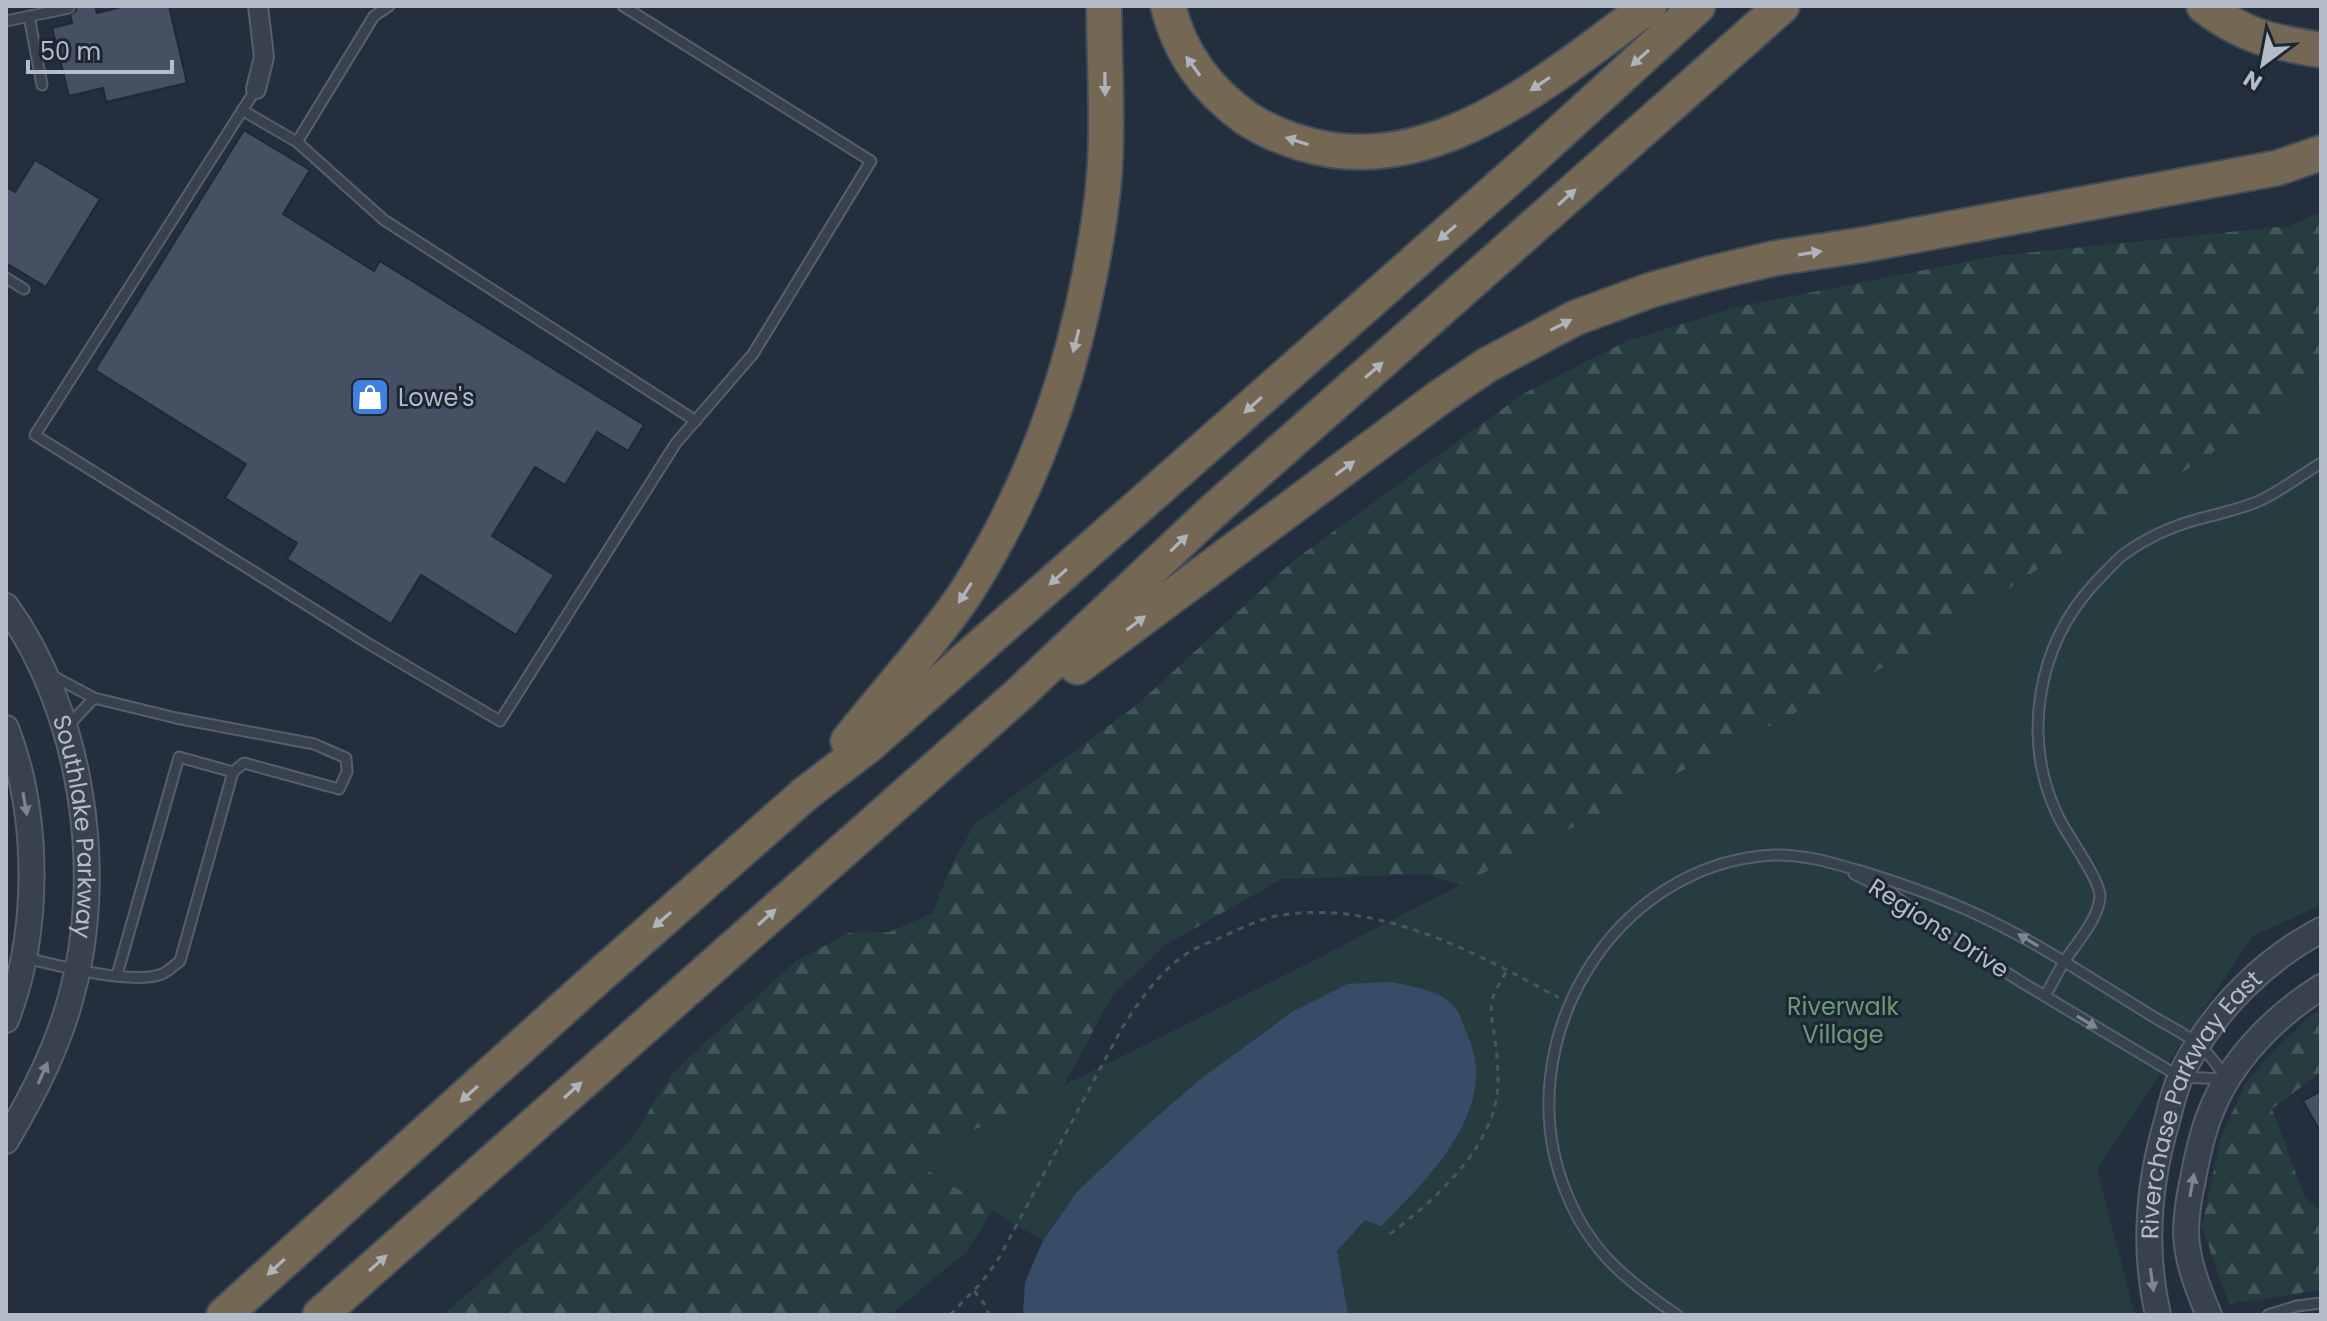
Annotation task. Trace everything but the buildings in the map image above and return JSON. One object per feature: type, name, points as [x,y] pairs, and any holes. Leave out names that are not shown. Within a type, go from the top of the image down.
[{"type":"highway","points":[[1091,6],[1104,42]]},
{"type":"highway","points":[[805,794],[897,684],[959,603],[1007,519],[1050,426],[1081,321],[1099,225],[1105,164],[1104,6]]},
{"type":"highway","points":[[1168,6],[1186,56],[1209,87],[1232,108],[1258,126],[1287,138],[1319,148],[1355,152],[1390,150],[1422,143],[1496,113],[1649,6]]},
{"type":"highway","points":[[224,1315],[589,985],[805,794],[893,724],[1520,169],[1698,6]]},
{"type":"highway","points":[[320,1315],[1074,644],[1212,512],[1782,6]]},
{"type":"highway","points":[[2204,6],[2244,32],[2270,42],[2321,50]]},
{"type":"highway","points":[[958,748],[1084,662],[1440,397],[1487,365],[1575,318],[1651,290],[1776,258],[1862,245],[2277,168],[2321,153]]},
{"type":"street","points":[[256,89],[264,57],[258,6]]},
{"type":"street","name":"Southlake Parkway","points":[[6,1141],[47,1066],[71,998],[86,903],[86,856],[74,765],[58,708],[42,670],[7,610]]},
{"type":"street","name":"Southlake Parkway","points":[[6,728],[21,781],[31,848],[31,896],[23,957],[6,1020]]},
{"type":"street","name":"Riverchase Parkway East","points":[[2158,1315],[2150,1270],[2149,1216],[2160,1143],[2180,1077],[2219,1016],[2248,983],[2280,955],[2321,930]]},
{"type":"street","name":"Riverchase Parkway East","points":[[2209,1315],[2192,1270],[2186,1235],[2196,1160],[2210,1113],[2228,1079],[2263,1034],[2302,999],[2321,987]]},
{"type":"lane","points":[[297,142],[374,16],[389,6]]},
{"type":"lane","points":[[256,89],[35,435],[369,644],[500,721],[676,443],[753,354],[871,161],[623,6]]},
{"type":"lane","points":[[6,21],[69,8]]},
{"type":"lane","points":[[29,16],[42,85]]},
{"type":"lane","points":[[242,110],[297,142],[384,220],[696,421]]},
{"type":"lane","points":[[6,278],[24,289]]},
{"type":"lane","points":[[2045,996],[2093,917],[2100,898],[2097,883],[2066,834],[2052,804],[2038,751],[2038,711],[2045,672],[2061,632],[2082,598],[2124,554],[2164,531],[2261,500],[2321,463]]},
{"type":"lane","points":[[23,957],[77,970],[117,975],[161,975],[180,961],[233,772],[244,763],[339,789],[347,772],[346,758],[314,744],[176,718],[94,698],[42,670]]},
{"type":"lane","points":[[64,730],[94,698]]},
{"type":"lane","points":[[117,975],[179,757],[233,772]]},
{"type":"lane","name":"Regions Drive","points":[[1677,1315],[1635,1287],[1608,1260],[1579,1220],[1563,1185],[1551,1139],[1548,1084],[1554,1049],[1570,1004],[1595,958],[1636,910],[1678,881],[1732,860],[1794,856],[1831,862],[1949,901],[2008,928],[2199,1045],[2228,1079]]},
{"type":"lane","name":"Regions Drive","points":[[1831,862],[1890,892],[1938,929],[2180,1077],[2228,1079]]},
{"type":"lane","points":[[2268,1315],[2321,1303]]},
{"type":"path","points":[[950,1315],[974,1291],[999,1258],[1139,1001],[1189,952],[1255,922],[1282,915],[1315,913],[1366,917],[1452,944],[1570,1004]]},
{"type":"path","points":[[1390,1234],[1420,1211],[1449,1182],[1487,1127],[1498,1086],[1492,998],[1507,970]]},
{"type":"path","points":[[974,1291],[989,1315]]},
{"type":"green space","points":[[2321,212],[2321,442],[1596,931],[1427,874],[1282,879],[1167,944],[1112,996],[1017,1172],[966,1252],[894,1312],[886,1315],[443,1315],[554,1217],[630,1141],[674,1071],[795,962],[848,933],[889,932],[933,913],[949,870],[974,825],[1138,704],[1293,561],[1523,394],[1627,341],[1737,307],[1995,256],[2289,226]]},
{"type":"green space","name":"Riverwalk Village","points":[[2321,380],[2321,905],[2253,936],[2097,1169],[2135,1315],[1163,1315],[912,1161],[1326,954],[1915,651]]},
{"type":"green space","points":[[2321,1011],[2321,1072],[2272,1109],[2305,1198],[2321,1210],[2321,1290],[2229,1304],[2202,1227],[2220,1140],[2245,1084],[2311,1015]]},
{"type":"water","points":[[1391,982],[1436,994],[1457,1010],[1476,1066],[1474,1092],[1454,1142],[1437,1165],[1381,1226],[1365,1220],[1337,1251],[1348,1315],[1023,1315],[1025,1282],[1043,1241],[1077,1192],[1145,1127],[1202,1078],[1292,1012],[1347,984]]},
{"type":"place","name":"Lowe's","points":[[370,397]]}]
